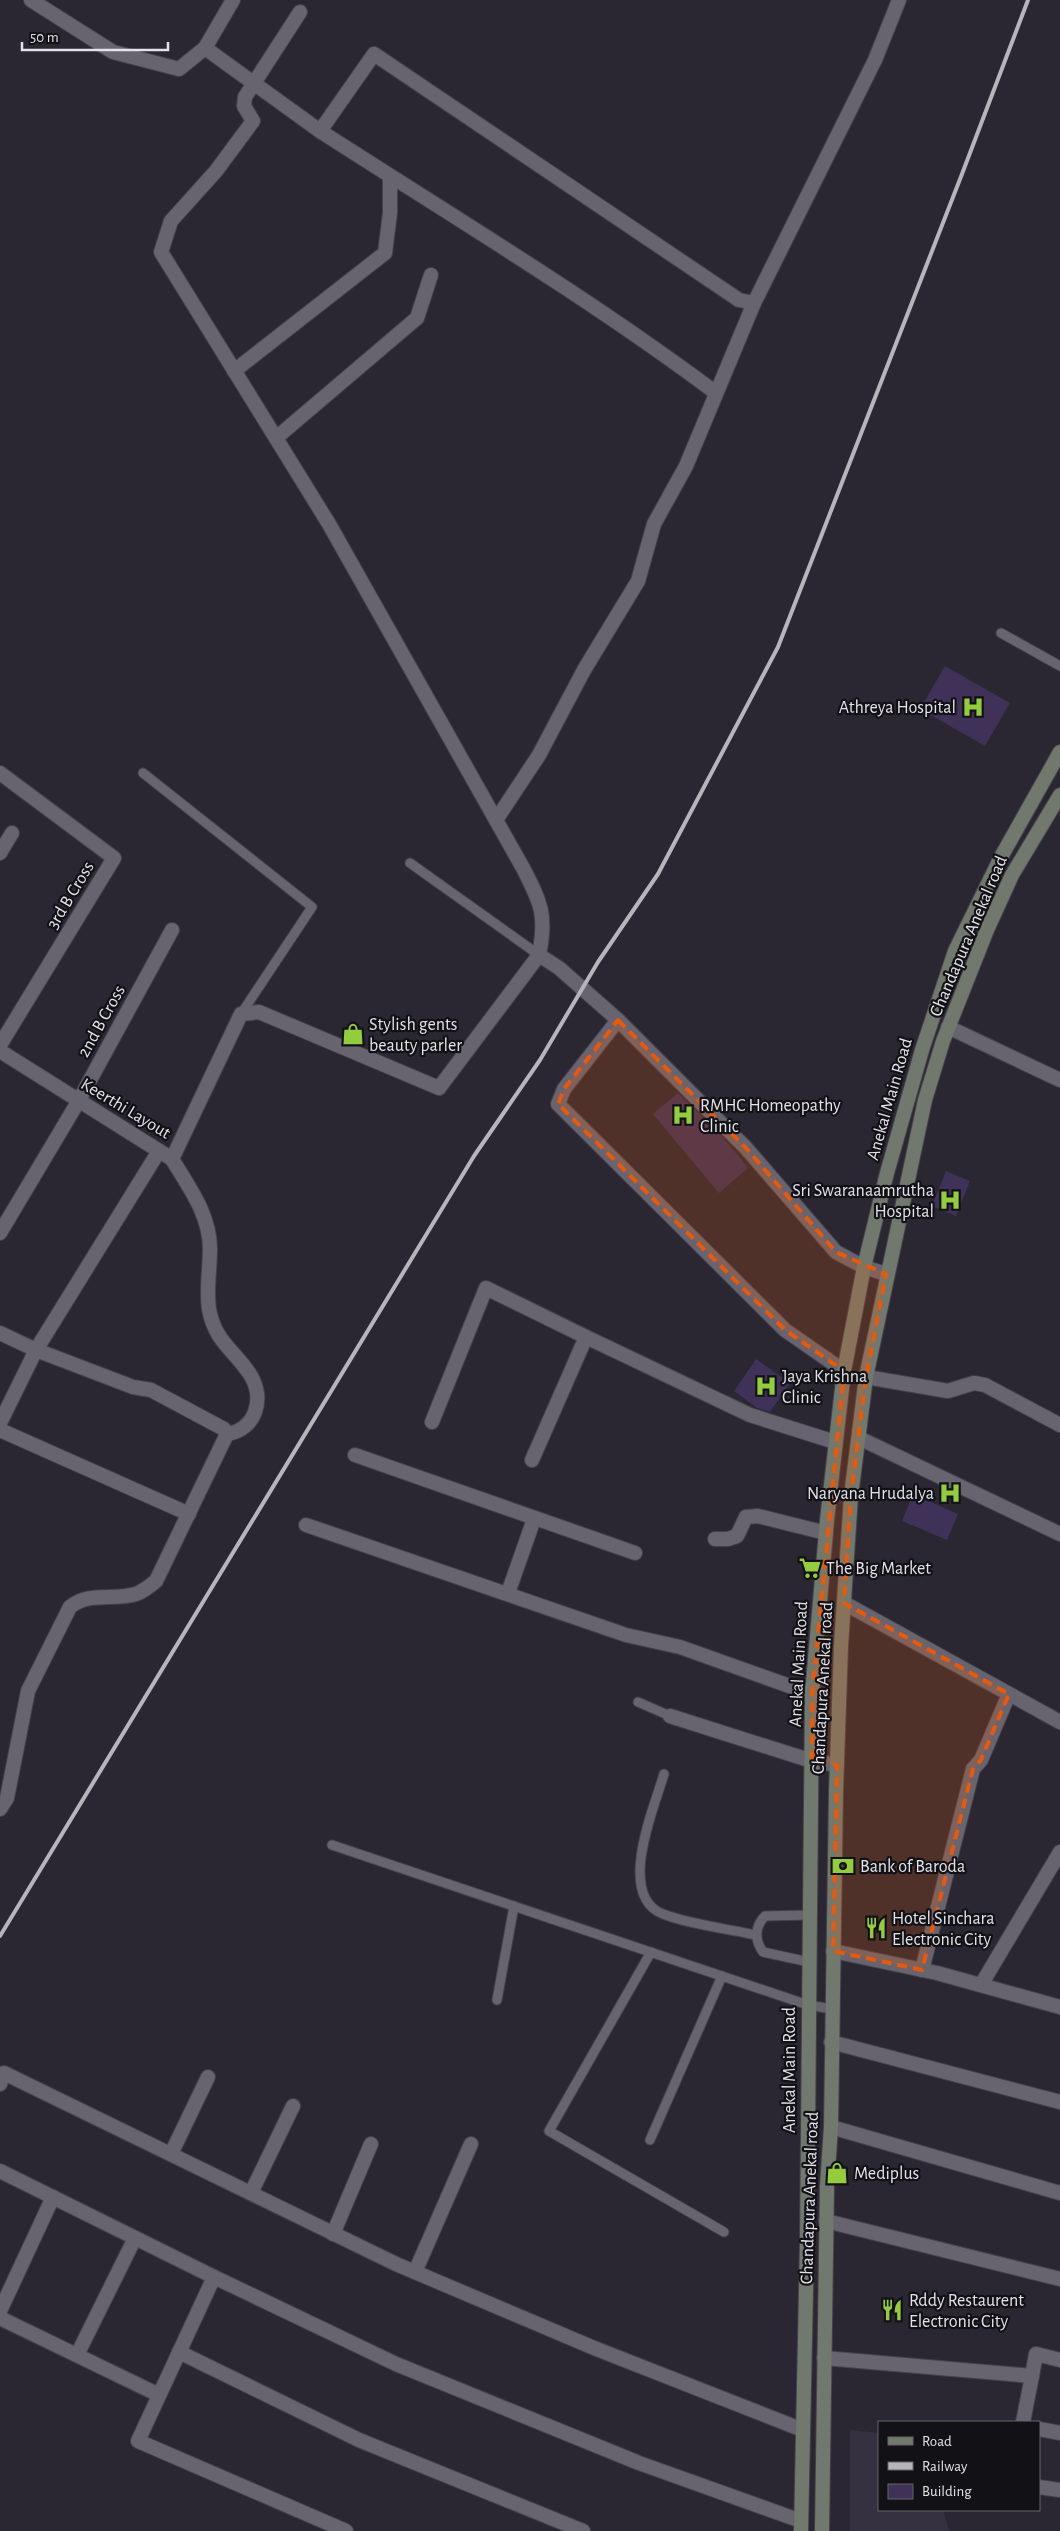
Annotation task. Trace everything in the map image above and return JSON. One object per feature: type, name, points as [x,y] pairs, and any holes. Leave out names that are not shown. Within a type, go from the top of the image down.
[{"type":"main road","name":"Anekal Main Road","points":[[801,2526],[812,1694],[835,1442],[844,1371],[864,1267],[887,1173],[914,1078],[955,951],[1001,857],[1060,752]]},
{"type":"main road","name":"Chandapura Anekal road","points":[[822,2531],[826,2220],[831,2127],[837,1765],[851,1496],[866,1377],[886,1274],[924,1100],[948,1027],[986,930],[1012,875],[1060,795]]},
{"type":"street","points":[[31,0],[113,52],[180,68],[205,48],[233,0]]},
{"type":"street","points":[[496,820],[539,755],[584,670],[638,582],[654,524],[686,466],[754,303],[875,60],[899,0]]},
{"type":"street","points":[[241,1014],[259,1012],[438,1088],[539,955],[543,933],[543,913],[538,896],[496,820],[328,524],[161,252],[171,221],[216,171],[253,121],[244,106],[245,97],[300,12]]},
{"type":"street","points":[[205,48],[320,131],[625,329],[716,393]]},
{"type":"street","points":[[320,131],[374,54],[739,300],[754,303]]},
{"type":"street","points":[[234,370],[385,253],[390,213],[390,177]]},
{"type":"street","points":[[276,438],[418,318],[431,275]]},
{"type":"street","name":"3rd B Cross","points":[[0,773],[114,858],[0,1045]]},
{"type":"street","points":[[0,854],[12,833]]},
{"type":"street","name":"2nd B Cross","points":[[0,1233],[78,1102],[172,930]]},
{"type":"street","points":[[539,955],[559,968],[618,1020],[746,1148],[836,1252],[864,1267],[886,1274]]},
{"type":"street","name":"Keerthi Layout","points":[[0,1051],[78,1102],[172,1159],[241,1014]]},
{"type":"street","points":[[618,1020],[564,1089],[558,1104],[785,1330],[844,1371]]},
{"type":"street","points":[[948,1027],[1060,1080]]},
{"type":"street","points":[[0,1423],[36,1350],[159,1151]]},
{"type":"street","points":[[172,1159],[202,1210],[210,1246],[209,1308],[212,1321],[223,1345],[251,1377],[257,1399],[254,1417],[240,1432],[227,1434]]},
{"type":"street","points":[[432,1422],[486,1288],[750,1415],[835,1442]]},
{"type":"street","points":[[0,1333],[36,1350],[133,1387],[151,1390],[224,1429],[227,1434]]},
{"type":"street","points":[[532,1460],[586,1337]]},
{"type":"street","points":[[866,1377],[948,1391],[974,1383],[985,1385],[1060,1424]]},
{"type":"street","points":[[0,1430],[189,1514]]},
{"type":"street","points":[[0,1809],[7,1798],[28,1690],[70,1607],[79,1600],[91,1597],[135,1594],[156,1582],[227,1434]]},
{"type":"street","points":[[859,1438],[1060,1534]]},
{"type":"street","points":[[355,1455],[635,1553]]},
{"type":"street","points":[[715,1538],[728,1539],[737,1536],[746,1517],[758,1516],[826,1533]]},
{"type":"street","points":[[508,1593],[534,1519]]},
{"type":"street","points":[[306,1525],[626,1634],[680,1647],[812,1694]]},
{"type":"street","points":[[844,1603],[1060,1722]]},
{"type":"street","points":[[922,1970],[973,1769],[981,1760],[1009,1694]]},
{"type":"street","points":[[670,1716],[812,1761],[837,1765]]},
{"type":"street","points":[[981,1985],[1060,1852]]},
{"type":"street","points":[[833,1951],[922,1970],[1060,2007]]},
{"type":"street","points":[[831,2042],[1060,2102]]},
{"type":"street","points":[[1,2076],[171,2154],[414,2272],[594,2348],[803,2430]]},
{"type":"street","points":[[171,2154],[208,2077]]},
{"type":"street","points":[[251,2193],[293,2106]]},
{"type":"street","points":[[831,2127],[1060,2193]]},
{"type":"street","points":[[333,2234],[371,2144]]},
{"type":"street","points":[[414,2272],[471,2144]]},
{"type":"street","points":[[0,2171],[214,2277],[396,2364],[639,2463],[801,2526]]},
{"type":"street","points":[[0,2311],[53,2197]]},
{"type":"street","points":[[826,2220],[1060,2279]]},
{"type":"street","points":[[77,2355],[135,2238]]},
{"type":"street","points":[[214,2277],[138,2441],[346,2531]]},
{"type":"street","points":[[0,2318],[159,2395]]},
{"type":"street","points":[[179,2352],[359,2440],[583,2531]]},
{"type":"street","points":[[1023,2421],[1036,2354],[1060,2360]]},
{"type":"street","points":[[824,2358],[1032,2376]]},
{"type":"street","points":[[1040,2429],[1060,2433]]},
{"type":"street","points":[[1040,2487],[1060,2490]]},
{"type":"lane","points":[[1001,633],[1060,666]]},
{"type":"lane","name":"Keerthi Layout","points":[[143,773],[312,907],[310,913],[241,1014]]},
{"type":"lane","points":[[410,863],[539,955]]},
{"type":"lane","points":[[638,1702],[670,1716]]},
{"type":"lane","points":[[664,1774],[642,1850],[640,1882],[645,1901],[663,1914],[756,1935]]},
{"type":"lane","points":[[332,1845],[808,2005],[832,2009]]},
{"type":"lane","points":[[496,2000],[514,1906]]},
{"type":"lane","points":[[809,1962],[763,1952],[756,1935],[760,1922],[765,1916],[810,1915]]},
{"type":"lane","points":[[651,1952],[549,2131],[724,2232]]},
{"type":"lane","points":[[650,2140],[722,1976]]},
{"type":"highlighted area","points":[[618,1020],[746,1148],[836,1252],[886,1274],[866,1377],[851,1496],[844,1603],[1009,1694],[981,1760],[973,1769],[922,1970],[833,1951],[837,1765],[812,1761],[812,1694],[844,1371],[785,1330],[558,1104],[564,1089]]},
{"type":"shaded area","points":[[850,2430],[878,2433],[878,2511],[943,2511],[949,2531],[850,2531]]},
{"type":"building","points":[[945,666],[1010,703],[985,746],[920,709]]},
{"type":"building","points":[[678,1093],[722,1136],[748,1168],[719,1193],[653,1114]]},
{"type":"building","points":[[946,1171],[970,1181],[956,1216],[932,1206]]},
{"type":"building","points":[[756,1359],[790,1383],[770,1412],[757,1408],[734,1391]]},
{"type":"building","points":[[913,1494],[958,1514],[947,1540],[902,1521]]},
{"type":"railway","points":[[0,1936],[474,1156],[540,1060],[598,962],[658,874],[778,647],[1028,0]]},
{"type":"place","name":"Athreya Hospital","points":[[973,707]]},
{"type":"place","name":"Stylish gents beauty parler","points":[[353,1034]]},
{"type":"place","name":"RMHC Homeopathy Clinic","points":[[683,1115]]},
{"type":"place","name":"Sri Swaranaamrutha Hospital","points":[[950,1200]]},
{"type":"place","name":"Jaya Krishna Clinic","points":[[766,1386]]},
{"type":"place","name":"Naryana Hrudalya","points":[[950,1493]]},
{"type":"place","name":"The Big Market","points":[[810,1568]]},
{"type":"place","name":"Bank of Baroda","points":[[843,1866]]},
{"type":"place","name":"Hotel Sinchara Electronic City","points":[[876,1928]]},
{"type":"place","name":"Mediplus","points":[[837,2173]]},
{"type":"place","name":"Rddy Restaurent Electronic City","points":[[892,2310]]}]
